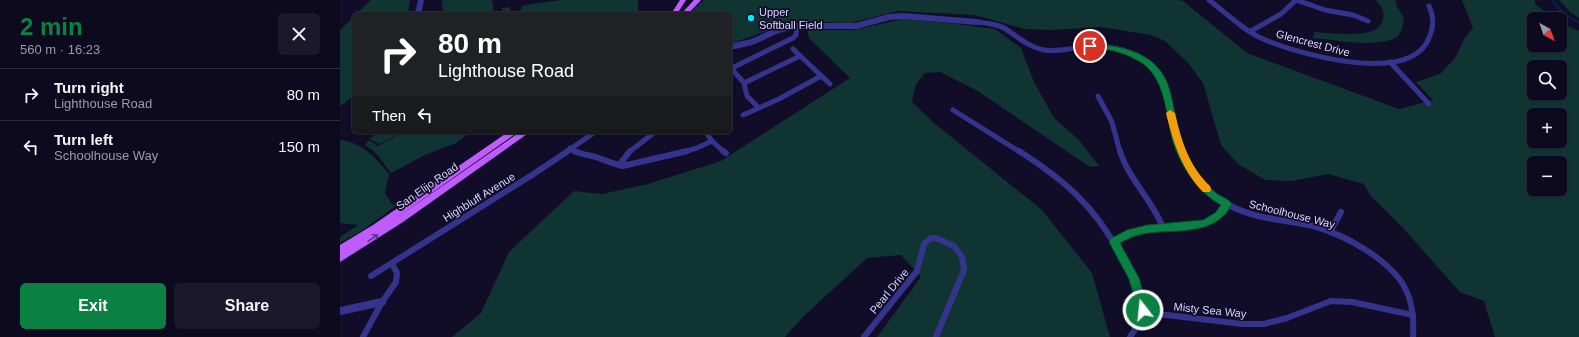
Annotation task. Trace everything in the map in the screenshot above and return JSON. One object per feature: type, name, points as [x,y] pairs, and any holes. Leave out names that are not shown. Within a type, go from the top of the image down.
[{"type":"main road","points":[[675,12],[683,0]]},
{"type":"main road","points":[[686,12],[698,0]]},
{"type":"main road","name":"San Elijo Road","points":[[340,249],[376,227],[511,134]]},
{"type":"main road","name":"San Elijo Road","points":[[340,258],[394,224],[523,134]]},
{"type":"street","points":[[418,12],[421,0]]},
{"type":"street","name":"Glencrest Drive","points":[[1209,0],[1251,31],[1268,40],[1336,61],[1370,64],[1390,62],[1416,56],[1424,49],[1434,27],[1434,17],[1430,6]]},
{"type":"street","points":[[1251,31],[1288,9],[1296,0],[1325,10],[1353,15],[1368,21]]},
{"type":"street","name":"Schoolhouse Way","points":[[732,47],[752,42],[778,30],[797,26],[856,26],[889,17],[903,16],[977,22],[994,25],[1038,49],[1056,51],[1090,46],[1108,47],[1128,52],[1146,62],[1158,74],[1164,88],[1177,140],[1186,162],[1201,183],[1214,197],[1248,214],[1330,232],[1357,245],[1384,264],[1403,284],[1411,302],[1413,315],[1413,337]]},
{"type":"street","points":[[732,67],[793,38],[796,35],[797,26]]},
{"type":"street","points":[[792,49],[830,84]]},
{"type":"street","points":[[744,82],[800,56]]},
{"type":"street","points":[[1390,62],[1429,104]]},
{"type":"street","points":[[732,70],[744,82],[747,96],[758,107]]},
{"type":"street","points":[[743,115],[758,107],[779,99],[821,76]]},
{"type":"street","points":[[1098,96],[1108,112],[1114,126],[1123,159],[1133,177],[1158,212],[1163,227]]},
{"type":"street","points":[[953,110],[978,124],[1049,170],[1073,190],[1096,215],[1114,242],[1134,278],[1143,310],[1147,312],[1130,337]]},
{"type":"street","name":"Highbluff Avenue","points":[[371,276],[532,175],[592,134]]},
{"type":"street","points":[[619,165],[627,152],[652,134]]},
{"type":"street","points":[[707,134],[712,141],[726,153]]},
{"type":"street","points":[[570,148],[582,156],[597,157],[624,166],[697,148],[712,141]]},
{"type":"street","points":[[1114,242],[1131,233],[1147,229],[1205,224],[1219,216],[1227,204]]},
{"type":"street","points":[[1330,232],[1341,212]]},
{"type":"street","name":"Pearl Drive","points":[[864,337],[917,271],[924,244],[931,238],[944,240],[954,246],[962,257],[964,270],[936,337]]},
{"type":"street","points":[[363,337],[382,302],[396,282],[397,273],[392,264]]},
{"type":"street","name":"Misty Sea Way","points":[[1147,312],[1153,315],[1168,315],[1242,324],[1264,324],[1287,318],[1331,301],[1352,302],[1413,315]]},
{"type":"street","points":[[340,311],[382,302]]},
{"type":"green space","points":[[371,0],[410,0],[408,12],[358,12]]},
{"type":"green space","points":[[442,0],[492,0],[494,12],[443,12]]},
{"type":"green space","points":[[561,0],[638,0],[638,12],[510,12],[521,10],[522,6]]},
{"type":"green space","points":[[704,0],[1178,0],[1183,1],[1247,53],[1399,109],[1433,100],[1416,82],[1440,74],[1455,58],[1464,39],[1473,28],[1462,0],[1535,0],[1535,4],[1546,12],[1527,12],[1527,52],[1567,52],[1567,25],[1579,31],[1579,337],[1495,337],[1484,301],[1460,292],[1403,228],[1370,195],[1364,184],[1328,174],[1292,181],[1265,180],[1238,164],[1221,145],[1203,83],[1188,63],[1165,41],[1151,35],[1101,27],[1051,30],[1025,29],[974,15],[897,11],[850,23],[794,21],[732,43],[732,12],[691,12]]},
{"type":"green space","points":[[1375,0],[1396,0],[1396,5],[1404,18],[1401,32],[1395,38],[1387,41],[1366,43],[1313,38],[1315,32],[1352,34],[1371,31],[1378,28],[1384,15],[1381,7]]},
{"type":"green space","points":[[1559,0],[1579,0],[1579,18],[1570,12]]},
{"type":"green space","points":[[510,7],[510,12],[503,12],[502,8]]},
{"type":"green space","points":[[352,19],[352,97],[340,106],[340,30]]},
{"type":"green space","points":[[903,19],[995,29],[1021,48],[1034,82],[1054,118],[1079,140],[1099,166],[1090,167],[976,90],[940,72],[925,73],[916,84],[912,102],[934,123],[1042,210],[1092,273],[1110,337],[877,337],[921,277],[901,255],[867,258],[803,317],[785,337],[452,337],[481,313],[509,252],[574,191],[602,194],[648,184],[721,161],[850,78],[809,38],[807,30],[854,30]]},
{"type":"green space","points":[[375,134],[394,134],[395,136],[379,144],[370,139]]},
{"type":"green space","points":[[395,134],[468,134],[456,143],[427,154],[391,173],[375,152],[365,145],[369,140],[378,146],[396,136]]},
{"type":"green space","points":[[340,140],[348,141],[362,147],[384,168],[389,174],[385,193],[392,204],[397,205],[360,232],[340,243],[340,237],[358,225],[340,223]]},
{"type":"waterway","points":[[1552,0],[1564,14],[1579,23]]},
{"type":"slow traffic","points":[[1170,113],[1177,140],[1186,162],[1206,189]]},
{"type":"place","name":"Upper Softball Field","points":[[751,18]]},
{"type":"route","points":[[1090,46],[1108,47],[1128,52],[1146,62],[1158,74],[1164,88],[1177,140],[1186,162],[1201,183],[1214,197],[1227,204],[1219,216],[1205,224],[1147,229],[1131,233],[1114,242],[1134,278],[1143,310]]}]
